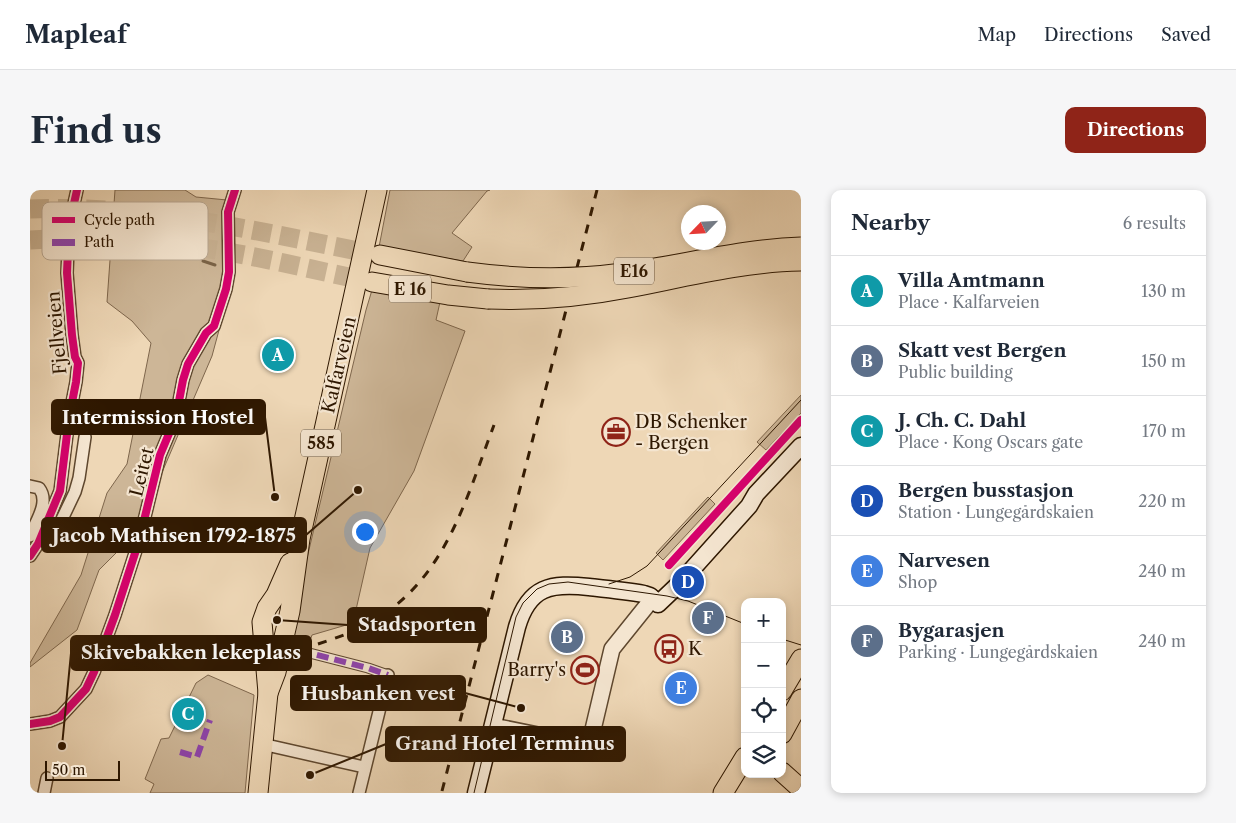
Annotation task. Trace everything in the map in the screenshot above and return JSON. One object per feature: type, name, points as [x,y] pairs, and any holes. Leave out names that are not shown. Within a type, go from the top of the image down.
[{"type":"main road","name":"Kalfarveien","points":[[268,693],[276,672],[292,601],[300,539],[377,190]]},
{"type":"main road","name":"E16","points":[[467,272],[537,278],[593,276],[641,270],[733,253],[801,247]]},
{"type":"main road","name":"E 16","points":[[380,255],[467,272]]},
{"type":"main road","name":"E 16","points":[[372,282],[448,296],[500,300],[558,298],[604,292],[732,268],[801,261]]},
{"type":"main road","points":[[656,601],[801,435]]},
{"type":"main road","points":[[656,601],[678,585],[749,506],[756,494],[801,446]]},
{"type":"main road","name":"Kalfarveien","points":[[268,693],[262,622],[267,608],[286,576],[300,539]]},
{"type":"main road","points":[[476,793],[519,618],[526,605],[534,596],[556,586],[568,585],[644,594],[656,601]]},
{"type":"main road","points":[[784,688],[801,659]]},
{"type":"main road","name":"585","points":[[258,793],[268,693]]},
{"type":"main road","points":[[786,726],[801,699]]},
{"type":"main road","points":[[724,793],[741,767]]},
{"type":"main road","points":[[786,776],[801,789]]},
{"type":"street","name":"Leitet","points":[[44,722],[57,719],[70,708],[86,689],[127,581],[145,521],[160,455],[176,417],[188,364],[206,332],[214,326],[226,290],[228,273],[228,212],[235,190]]},
{"type":"street","name":"Fjellveien","points":[[30,556],[36,536],[60,491],[78,363],[75,358],[72,335],[68,260]]},
{"type":"street","name":"Fjellveien","points":[[36,536],[47,539],[54,536],[71,501],[79,478],[85,437]]},
{"type":"street","points":[[30,486],[38,488],[44,497],[36,536]]},
{"type":"street","points":[[493,726],[582,744],[587,743],[591,738],[612,648],[622,635],[656,601]]},
{"type":"street","points":[[282,646],[388,675],[359,793]]},
{"type":"street","points":[[786,730],[801,720]]},
{"type":"street","points":[[30,724],[44,722]]},
{"type":"street","points":[[30,730],[44,722]]},
{"type":"street","points":[[262,744],[364,767]]},
{"type":"street","points":[[44,793],[47,778]]},
{"type":"shaded area","points":[[115,190],[185,190],[196,197],[227,200],[235,271],[212,356],[148,505],[120,549],[99,570],[77,630],[30,667],[30,663],[81,575],[107,493],[127,464],[151,343],[132,321],[107,302],[110,260],[208,260],[208,202],[114,202]]},
{"type":"shaded area","points":[[390,190],[490,190],[487,191],[452,233],[472,247],[463,261],[379,247]]},
{"type":"shaded area","points":[[372,290],[440,302],[436,320],[465,331],[414,471],[370,548],[353,623],[312,635],[305,642],[290,640],[303,575]]},
{"type":"shaded area","points":[[801,395],[801,413],[766,450],[757,442]]},
{"type":"shaded area","points":[[708,497],[715,504],[663,560],[656,553]]},
{"type":"shaded area","points":[[208,675],[254,695],[245,793],[150,793],[154,784],[145,779],[161,739],[169,738],[196,683]]},
{"type":"waterway","points":[[203,261],[215,265]]},
{"type":"tunnel","points":[[30,209],[42,209]]},
{"type":"tunnel","points":[[208,222],[379,255]]},
{"type":"tunnel","points":[[30,240],[42,240]]},
{"type":"tunnel","points":[[208,248],[372,282]]},
{"type":"tram line","points":[[609,584],[630,577],[647,566],[801,400]]},
{"type":"tram line","points":[[474,793],[516,617],[523,603],[537,589],[549,584],[568,582],[667,596],[688,601],[741,622]]},
{"type":"tram line","points":[[786,640],[801,645]]},
{"type":"railway","points":[[442,791],[597,190]]},
{"type":"railway","points":[[318,644],[357,630],[378,618],[402,600],[421,580],[438,557],[452,532],[464,506],[494,425]]},
{"type":"marked path","points":[[282,646],[388,675]]},
{"type":"marked path","points":[[180,752],[197,757],[210,720]]},
{"type":"cycle path","points":[[74,202],[77,190]]},
{"type":"cycle path","points":[[30,724],[50,721],[60,717],[86,689],[94,672],[139,541],[160,455],[176,417],[188,364],[206,333],[214,326],[226,289],[229,272],[228,212],[235,190]]},
{"type":"cycle path","points":[[30,556],[38,544],[60,491],[69,418],[76,382],[78,363],[75,357],[72,335],[68,260]]},
{"type":"cycle path","points":[[669,565],[801,420]]},
{"type":"place","name":"Villa Amtmann","points":[[278,355]]},
{"type":"place","name":"DB Schenker - Bergen","points":[[616,432]]},
{"type":"place","name":"Jacob Mathisen 1792-1875","points":[[358,490]]},
{"type":"place","name":"Intermission Hostel","points":[[275,497]]},
{"type":"place","name":"Bergen busstasjon","points":[[688,582]]},
{"type":"place","name":"Bygarasjen","points":[[708,618]]},
{"type":"place","name":"Stadsporten","points":[[277,620]]},
{"type":"place","name":"Skatt vest Bergen","points":[[567,637]]},
{"type":"place","name":"K","points":[[669,649]]},
{"type":"place","name":"Barry's","points":[[585,670]]},
{"type":"place","name":"Narvesen","points":[[681,688]]},
{"type":"place","name":"Husbanken vest","points":[[521,708]]},
{"type":"place","name":"J. Ch. C. Dahl","points":[[188,714]]},
{"type":"place","name":"Skivebakken lekeplass","points":[[62,746]]},
{"type":"place","name":"Grand Hotel Terminus","points":[[310,775]]}]
